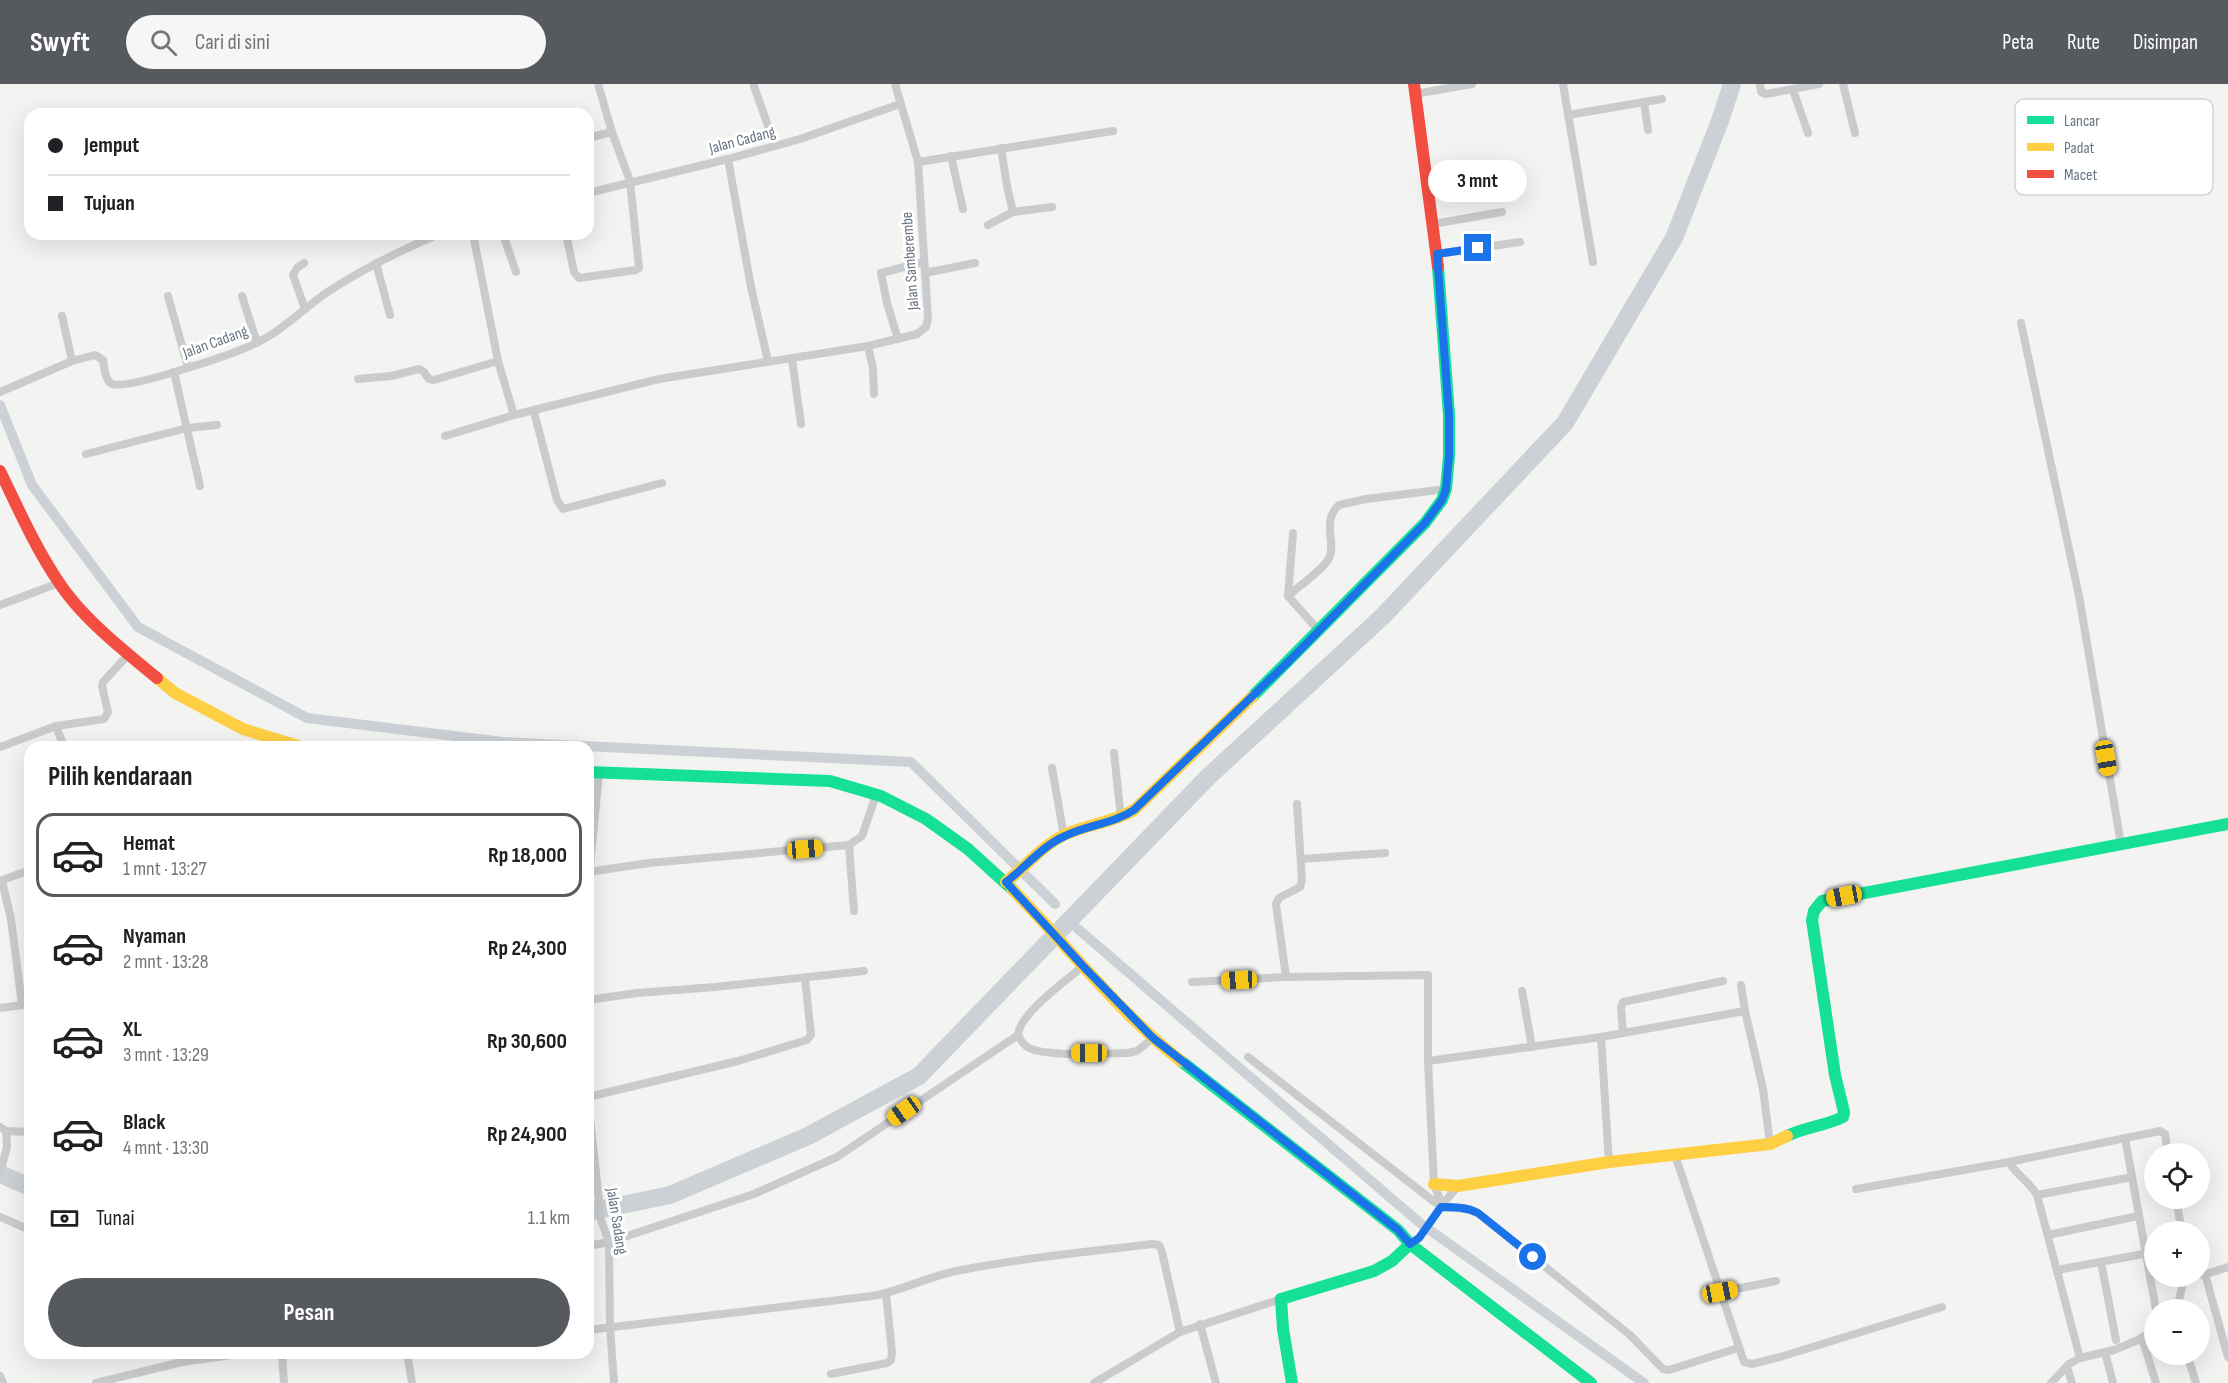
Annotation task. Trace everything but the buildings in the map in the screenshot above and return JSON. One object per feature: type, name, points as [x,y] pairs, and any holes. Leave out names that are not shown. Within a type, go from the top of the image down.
[{"type":"street","points":[[567,240],[574,272],[579,278],[638,269],[640,265],[630,181],[598,84]]},
{"type":"street","name":"Jalan Samberembe","points":[[445,436],[514,415],[659,379],[868,346],[917,334],[926,327],[928,319],[918,162],[895,84]]},
{"type":"street","points":[[1010,879],[1030,860],[1064,836],[1121,819],[1134,810],[1319,631],[1425,523],[1442,500],[1446,489],[1449,456],[1449,415],[1437,254],[1415,89],[1472,84]]},
{"type":"street","points":[[1563,84],[1593,262]]},
{"type":"street","points":[[1760,84],[1763,93],[1819,84]]},
{"type":"street","points":[[1843,84],[1855,133]]},
{"type":"street","points":[[754,86],[775,146]]},
{"type":"street","points":[[1793,90],[1808,133]]},
{"type":"street","points":[[1568,116],[1662,99]]},
{"type":"street","points":[[1644,102],[1648,130]]},
{"type":"street","name":"Jalan Cadang","points":[[594,191],[775,146],[900,104]]},
{"type":"street","points":[[918,162],[1113,131]]},
{"type":"street","points":[[594,136],[612,132]]},
{"type":"street","points":[[1001,148],[1013,212]]},
{"type":"street","points":[[951,156],[963,209]]},
{"type":"street","points":[[728,159],[751,287],[768,361]]},
{"type":"street","points":[[988,225],[1013,212],[1052,207]]},
{"type":"street","points":[[1433,224],[1502,212]]},
{"type":"street","name":"Jalan Cadang","points":[[1,392],[72,361],[95,355],[100,356],[103,360],[108,381],[111,384],[125,385],[174,372],[256,343],[325,293],[404,248],[424,240]]},
{"type":"street","points":[[474,240],[498,362],[514,415]]},
{"type":"street","points":[[505,240],[516,272]]},
{"type":"street","points":[[1437,254],[1520,242]]},
{"type":"street","points":[[898,339],[881,273],[924,262]]},
{"type":"street","points":[[304,263],[293,275],[305,309]]},
{"type":"street","points":[[376,263],[390,315]]},
{"type":"street","points":[[925,273],[975,263]]},
{"type":"street","points":[[168,296],[189,367]]},
{"type":"street","points":[[242,296],[256,343]]},
{"type":"street","points":[[62,316],[72,361]]},
{"type":"street","points":[[2021,323],[2079,596],[2121,844]]},
{"type":"street","points":[[868,346],[873,368],[874,394]]},
{"type":"street","points":[[792,358],[801,424]]},
{"type":"street","points":[[358,379],[391,376],[419,369],[429,379],[434,380],[498,362]]},
{"type":"street","points":[[174,372],[200,486]]},
{"type":"street","points":[[534,411],[556,500],[563,509],[662,483]]},
{"type":"street","points":[[86,454],[188,428],[217,425]]},
{"type":"street","points":[[0,471],[59,583],[88,616],[128,655],[175,693],[243,729],[282,741]]},
{"type":"street","points":[[1288,596],[1328,560],[1330,519],[1339,505],[1366,499],[1446,489]]},
{"type":"street","points":[[1293,533],[1288,596],[1319,631]]},
{"type":"street","points":[[0,605],[59,583]]},
{"type":"street","points":[[0,747],[56,726],[104,719],[108,716],[103,682],[128,655]]},
{"type":"street","points":[[56,726],[62,741]]},
{"type":"street","points":[[1114,753],[1121,819]]},
{"type":"street","points":[[1052,768],[1064,836]]},
{"type":"street","points":[[594,772],[802,779],[858,787],[908,809],[940,827],[1010,879],[1044,923],[1150,1040],[1414,1241],[1589,1383]]},
{"type":"street","points":[[594,871],[649,863],[849,845],[862,836],[876,795]]},
{"type":"street","points":[[1286,977],[1276,904],[1279,898],[1300,887],[1302,880],[1297,804]]},
{"type":"street","points":[[1434,1184],[1458,1186],[1609,1162],[1770,1143],[1800,1130],[1831,1124],[1843,1117],[1844,1112],[1835,1075],[1812,920],[1814,911],[1822,901],[2228,824]]},
{"type":"street","points":[[849,845],[854,911]]},
{"type":"street","points":[[1301,859],[1384,853]]},
{"type":"street","points":[[24,872],[1,881],[11,919],[24,994]]},
{"type":"street","points":[[594,1245],[609,1242],[754,1194],[837,1157],[1018,1035],[1021,1025],[1036,1006],[1083,966]]},
{"type":"street","points":[[594,999],[864,971]]},
{"type":"street","points":[[1192,982],[1286,977],[1428,975],[1428,1061],[1434,1184],[1440,1208]]},
{"type":"street","points":[[594,1097],[738,1061],[807,1040],[812,1035],[805,978]]},
{"type":"street","points":[[1623,1032],[1621,1008],[1623,1002],[1723,981]]},
{"type":"street","points":[[1742,985],[1745,1011],[1763,1089],[1770,1143]]},
{"type":"street","points":[[1522,991],[1532,1047]]},
{"type":"street","points":[[0,1008],[24,1005]]},
{"type":"street","points":[[1428,1061],[1601,1037],[1745,1011]]},
{"type":"street","points":[[1018,1035],[1025,1046],[1050,1053],[1128,1053],[1137,1051],[1150,1040]]},
{"type":"street","points":[[1601,1037],[1609,1162]]},
{"type":"street","points":[[1248,1057],[1440,1208],[1470,1209],[1478,1213],[1630,1335],[1666,1370],[1738,1348]]},
{"type":"street","points":[[0,1173],[6,1151],[3,1129],[24,1131]]},
{"type":"street","points":[[1856,1189],[2009,1162],[2160,1131],[2165,1134],[2166,1143]]},
{"type":"street","points":[[2125,1138],[2138,1216],[2144,1236]]},
{"type":"street","name":"Jalan Sadang","points":[[594,1154],[602,1220],[609,1242],[610,1327],[614,1383]]},
{"type":"street","points":[[1675,1155],[1741,1360],[1748,1364],[1942,1307]]},
{"type":"street","points":[[2009,1162],[2014,1171],[2033,1187],[2037,1195],[2080,1358]]},
{"type":"street","points":[[2037,1195],[2132,1177]]},
{"type":"street","points":[[1094,1383],[1180,1332],[1200,1324],[1374,1271],[1392,1261],[1414,1241],[1458,1186]]},
{"type":"street","points":[[0,1216],[24,1227]]},
{"type":"street","points":[[2048,1235],[2138,1216]]},
{"type":"street","points":[[594,1329],[886,1294],[953,1271],[1156,1244],[1162,1252],[1180,1332]]},
{"type":"street","points":[[2057,1270],[2144,1254]]},
{"type":"street","points":[[2101,1262],[2116,1340]]},
{"type":"street","points":[[2210,1272],[2228,1267]]},
{"type":"street","points":[[1720,1292],[1776,1281]]},
{"type":"street","points":[[2204,1287],[2228,1357]]},
{"type":"street","points":[[831,1374],[887,1363],[891,1360],[886,1294]]},
{"type":"street","points":[[1281,1299],[1283,1329],[1292,1383]]},
{"type":"street","points":[[1200,1324],[1216,1383]]},
{"type":"street","points":[[2051,1383],[2080,1358],[2105,1352],[2142,1338],[2156,1383]]},
{"type":"street","points":[[2105,1352],[2113,1383]]},
{"type":"street","points":[[96,1383],[203,1359]]},
{"type":"street","points":[[283,1359],[285,1383]]},
{"type":"street","points":[[408,1359],[412,1383]]},
{"type":"street","points":[[2190,1365],[2196,1383]]},
{"type":"street","points":[[2067,1367],[2072,1383]]},
{"type":"street","points":[[0,1376],[3,1383]]},
{"type":"waterway","points":[[594,1211],[670,1195],[808,1136],[919,1076],[1208,777],[1382,617],[1565,423],[1674,238],[1720,121],[1732,84]]},
{"type":"waterway","points":[[0,405],[32,485],[138,627],[307,718],[495,741]]},
{"type":"waterway","points":[[594,746],[911,762],[1055,904]]},
{"type":"waterway","points":[[1078,929],[1420,1223],[1644,1383]]},
{"type":"waterway","points":[[0,1174],[24,1184]]},
{"type":"traffic: fast","points":[[1252,697],[1425,523],[1442,500],[1446,489],[1449,456],[1449,415],[1438,267]]},
{"type":"traffic: fast","points":[[594,772],[830,781],[881,796],[926,819],[968,849],[1012,889]]},
{"type":"traffic: fast","points":[[1787,1136],[1836,1120],[1843,1117],[1844,1112],[1835,1075],[1812,920],[1814,911],[1822,901],[2228,824]]},
{"type":"traffic: fast","points":[[1181,1061],[1398,1230],[1410,1244],[1591,1383]]},
{"type":"traffic: fast","points":[[1292,1383],[1283,1329],[1281,1299],[1374,1271],[1392,1261],[1410,1244]]},
{"type":"traffic: slow","points":[[157,678],[175,693],[243,729],[282,741]]},
{"type":"traffic: slow","points":[[1006,882],[1041,851],[1064,835],[1117,818],[1134,810],[1252,697]]},
{"type":"traffic: slow","points":[[1012,889],[1136,1022],[1181,1061]]},
{"type":"traffic: slow","points":[[1434,1184],[1458,1186],[1609,1162],[1770,1144],[1787,1136]]},
{"type":"traffic: jam","points":[[1414,84],[1438,267]]},
{"type":"traffic: jam","points":[[0,471],[34,541],[68,594],[104,633],[157,678]]},
{"type":"route","points":[[1478,248],[1437,254],[1449,415],[1449,456],[1446,489],[1442,500],[1425,523],[1290,660],[1134,810],[1121,819],[1074,832],[1054,841],[1006,882],[1153,1038],[1398,1230],[1410,1244],[1419,1238],[1441,1207],[1459,1207],[1478,1213],[1533,1257]]}]
